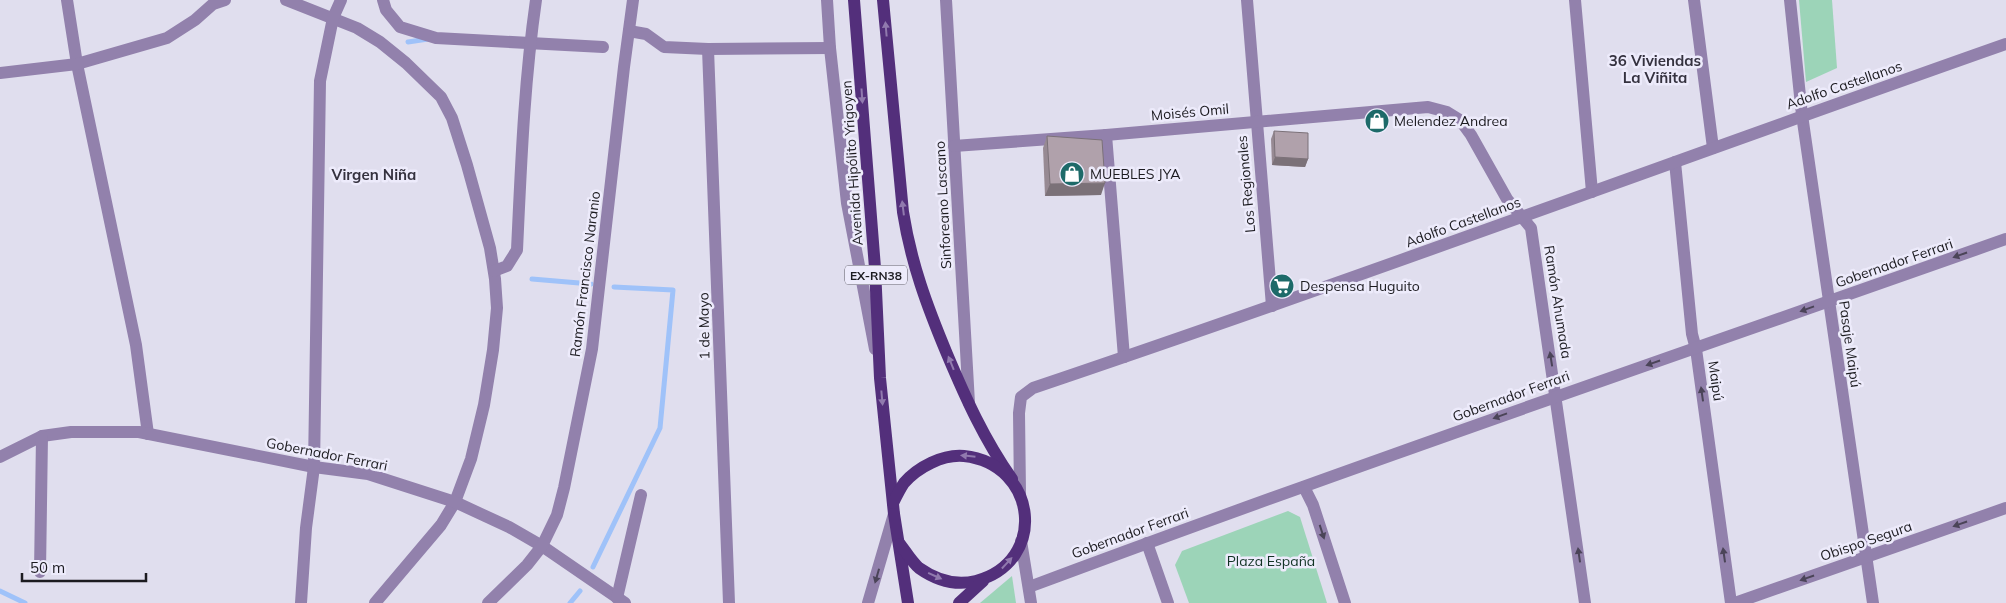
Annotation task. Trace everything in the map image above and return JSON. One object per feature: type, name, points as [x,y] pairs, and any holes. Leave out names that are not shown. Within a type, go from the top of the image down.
[{"type":"main road","name":"Avenida Hipólito Yrigoyen","points":[[854,0],[876,268],[880,378],[893,509]]},
{"type":"main road","name":"EX-RN38","points":[[883,0],[903,212],[908,243],[916,273],[969,408],[991,449],[1020,493],[1025,517],[1022,541],[1004,567],[987,578],[959,603]]},
{"type":"main road","name":"EX-RN38","points":[[908,603],[893,509],[904,483],[920,469],[938,460],[958,455],[978,457],[997,466],[1012,479]]},
{"type":"main road","name":"EX-RN38","points":[[900,544],[917,566],[932,577],[950,582],[969,583],[987,578]]},
{"type":"street","points":[[68,0],[77,64],[136,345],[148,434]]},
{"type":"street","points":[[0,73],[77,64],[167,38],[195,20],[212,4],[225,0]]},
{"type":"street","points":[[286,0],[357,28],[380,42],[428,83],[441,97],[452,118],[467,165],[490,248],[494,271],[497,308],[493,350],[486,396],[471,459],[455,502],[441,526],[374,603]]},
{"type":"street","points":[[302,603],[306,528],[314,466],[320,81],[333,18],[340,0]]},
{"type":"street","points":[[383,0],[386,10],[400,27],[436,38],[603,48]]},
{"type":"street","points":[[494,271],[507,266],[517,250],[523,116],[536,0]]},
{"type":"street","name":"Ramón Francisco Naranio","points":[[488,603],[528,565],[542,546],[557,515],[564,488],[592,349],[633,0]]},
{"type":"street","points":[[827,0],[846,203],[880,378]]},
{"type":"street","name":"Sinforeano Lascano","points":[[946,0],[969,408]]},
{"type":"street","name":"Los Regionales","points":[[1247,0],[1272,306]]},
{"type":"street","points":[[1575,0],[1592,192]]},
{"type":"street","points":[[1694,0],[1713,148]]},
{"type":"street","name":"Pasaje Maipú","points":[[1790,0],[1802,115],[1873,603]]},
{"type":"street","points":[[629,31],[646,34],[664,47],[708,49],[830,48]]},
{"type":"street","name":"Adolfo Castellanos","points":[[1020,493],[1019,413],[1021,397],[1034,388],[1521,218],[1802,115],[2006,44]]},
{"type":"street","name":"1 de Mayo","points":[[708,49],[718,280],[728,603]]},
{"type":"street","name":"Moisés Omil","points":[[954,146],[1428,108]]},
{"type":"street","name":"Ramón Ahumada","points":[[1428,108],[1447,112],[1460,120],[1471,134],[1506,199],[1531,228],[1557,396],[1585,603]]},
{"type":"street","points":[[1106,135],[1124,357]]},
{"type":"street","name":"Maipú","points":[[1675,162],[1692,334],[1696,349],[1731,603]]},
{"type":"street","name":"Gobernador Ferrari","points":[[1029,586],[1557,396],[1696,349],[2006,239]]},
{"type":"street","name":"Gobernador Ferrari","points":[[0,457],[42,436],[71,432],[139,432],[314,466],[368,474],[455,502],[509,528],[542,546],[621,600]]},
{"type":"street","points":[[40,572],[42,436]]},
{"type":"street","points":[[1304,487],[1313,505],[1345,603]]},
{"type":"street","points":[[621,600],[641,495]]},
{"type":"street","name":"Obispo Segura","points":[[1735,603],[2006,508]]},
{"type":"street","points":[[868,603],[893,509]]},
{"type":"street","points":[[1022,541],[1031,603]]},
{"type":"street","points":[[1147,543],[1168,603]]},
{"type":"green space","points":[[1799,0],[1832,0],[1837,68],[1806,82]]},
{"type":"green space","name":"Plaza España","points":[[1288,511],[1300,517],[1327,603],[1189,603],[1175,565],[1182,551]]},
{"type":"green space","points":[[1012,576],[1016,603],[980,603]]},
{"type":"building","points":[[1274,131],[1308,133],[1308,159],[1275,157]]},
{"type":"building","name":"MUEBLES JYA","points":[[1047,136],[1102,140],[1105,183],[1050,184]]},
{"type":"waterway","points":[[408,42],[428,39]]},
{"type":"waterway","points":[[532,279],[591,284]]},
{"type":"waterway","points":[[593,567],[660,428],[673,290],[614,287]]},
{"type":"waterway","points":[[0,591],[25,603]]},
{"type":"waterway","points":[[570,603],[580,591]]},
{"type":"place","name":"Melendez Andrea","points":[[1377,121]]},
{"type":"place","name":"MUEBLES JYA","points":[[1072,174]]},
{"type":"place","name":"Despensa Huguito","points":[[1282,286]]},
{"type":"district","name":"36 Viviendas La Viñita","points":[[1655,68]]},
{"type":"district","name":"Virgen Niña","points":[[374,174]]}]
